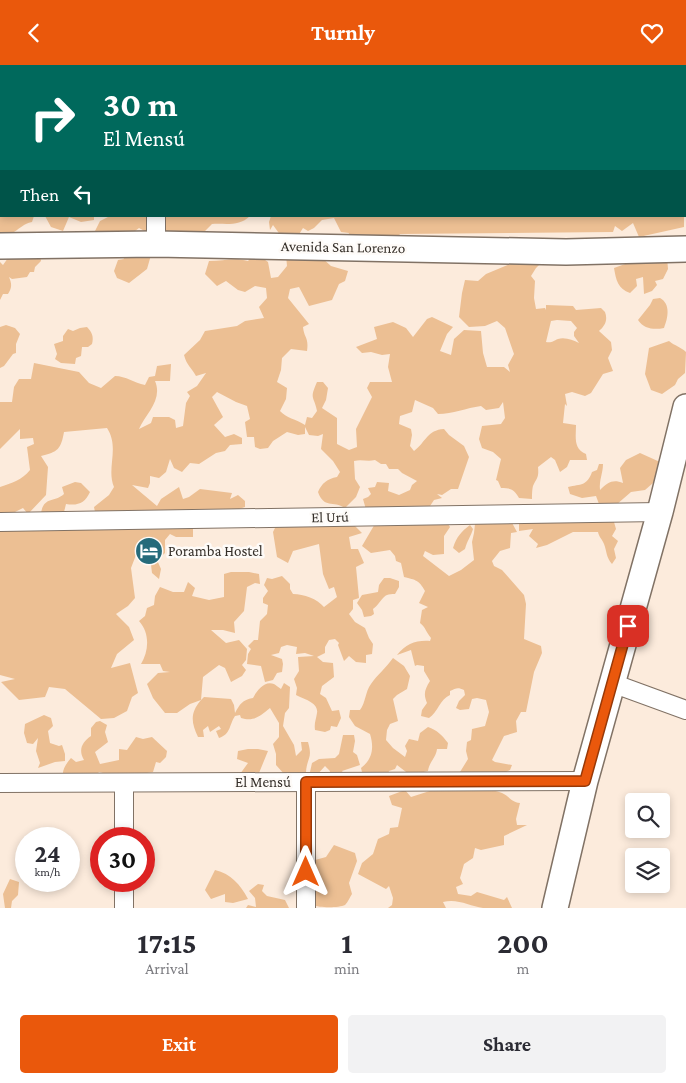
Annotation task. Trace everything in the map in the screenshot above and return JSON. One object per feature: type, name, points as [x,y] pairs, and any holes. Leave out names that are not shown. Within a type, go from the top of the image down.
[{"type":"street","points":[[156,217],[156,244]]},
{"type":"street","name":"Avenida San Lorenzo","points":[[0,246],[156,244],[566,252],[686,249]]},
{"type":"street","points":[[555,908],[585,781],[660,512],[686,407]]},
{"type":"street","name":"El Urú","points":[[0,522],[660,512]]},
{"type":"street","points":[[612,683],[686,710]]},
{"type":"street","name":"El Mensú","points":[[0,783],[585,781]]},
{"type":"street","points":[[306,782],[306,908]]},
{"type":"street","points":[[124,783],[124,827]]},
{"type":"street","points":[[124,892],[124,908]]},
{"type":"shaded area","points":[[0,217],[34,217],[32,222],[24,225],[0,241]]},
{"type":"shaded area","points":[[46,217],[69,217],[63,231],[51,227]]},
{"type":"shaded area","points":[[69,217],[94,217],[94,220],[81,222]]},
{"type":"shaded area","points":[[108,217],[249,217],[237,223],[212,224],[198,238],[152,235],[139,228],[131,234],[94,233],[100,221]]},
{"type":"shaded area","points":[[271,217],[684,217],[684,227],[639,237],[633,223],[622,231],[615,226],[613,232],[400,234],[396,239],[347,239],[349,233],[341,232],[334,218],[322,220],[308,231],[303,228],[296,239],[281,236],[273,225],[270,230]]},
{"type":"shaded area","points":[[255,253],[268,262],[271,278],[278,277],[287,266],[286,255],[321,257],[331,266],[348,271],[345,281],[339,284],[332,300],[309,306],[299,287],[290,289],[288,298],[309,324],[303,327],[307,351],[291,349],[282,358],[277,382],[287,388],[286,399],[280,411],[305,425],[307,417],[312,418],[317,411],[313,392],[317,382],[323,382],[328,388],[326,400],[322,408],[337,418],[337,444],[349,450],[357,447],[356,429],[372,397],[367,388],[370,382],[392,382],[388,367],[390,354],[362,353],[356,347],[377,339],[374,327],[393,322],[406,328],[413,337],[427,319],[432,317],[453,327],[447,334],[440,351],[451,355],[454,339],[464,330],[481,331],[483,353],[487,367],[504,367],[510,372],[508,365],[514,354],[505,328],[497,321],[485,326],[469,327],[459,317],[465,280],[478,281],[486,274],[517,261],[545,259],[531,276],[535,281],[534,298],[536,309],[545,308],[546,310],[546,305],[573,306],[576,310],[601,308],[605,312],[605,323],[599,331],[611,342],[612,350],[608,358],[613,371],[603,374],[591,393],[585,396],[572,392],[565,394],[567,406],[565,404],[563,423],[576,425],[577,446],[586,454],[587,460],[570,460],[567,467],[560,472],[555,460],[551,457],[538,467],[532,499],[519,498],[512,490],[501,488],[496,480],[501,459],[493,452],[482,448],[479,439],[482,426],[501,424],[505,418],[503,402],[499,408],[486,410],[481,406],[438,414],[433,408],[415,400],[412,412],[400,416],[399,424],[411,429],[410,446],[414,451],[430,434],[444,429],[464,446],[469,457],[458,489],[451,489],[442,495],[437,494],[442,498],[434,500],[428,509],[446,521],[450,527],[444,536],[444,554],[433,555],[425,551],[423,556],[449,576],[474,560],[472,542],[475,524],[511,521],[517,532],[511,533],[510,548],[500,551],[492,561],[494,566],[502,570],[524,595],[526,604],[524,639],[541,646],[542,653],[534,672],[526,712],[521,712],[516,721],[517,732],[504,736],[492,760],[512,765],[510,770],[462,776],[460,772],[468,759],[466,751],[467,742],[471,740],[472,729],[485,726],[489,712],[486,700],[472,699],[469,709],[460,710],[456,708],[459,701],[465,695],[464,690],[460,688],[455,689],[450,691],[450,695],[444,699],[429,718],[421,716],[422,710],[427,703],[425,692],[430,681],[424,671],[424,666],[415,666],[411,650],[397,655],[412,643],[430,641],[431,638],[420,623],[422,610],[428,607],[419,603],[425,591],[417,581],[404,577],[401,563],[396,561],[395,556],[390,550],[371,553],[362,546],[379,517],[367,513],[363,499],[371,494],[368,488],[375,487],[377,482],[389,483],[388,491],[399,495],[410,490],[417,481],[398,469],[389,469],[386,464],[381,464],[375,460],[354,461],[355,479],[360,487],[356,497],[345,508],[323,501],[318,492],[321,486],[330,479],[337,477],[340,472],[333,461],[321,449],[323,434],[318,436],[309,435],[305,427],[305,434],[298,435],[287,432],[273,441],[268,448],[260,449],[255,447],[254,437],[247,437],[245,422],[250,419],[247,406],[217,392],[212,397],[223,417],[214,425],[225,437],[234,434],[242,438],[242,444],[230,445],[225,451],[216,453],[199,464],[190,463],[182,472],[174,468],[170,459],[166,472],[159,478],[150,476],[148,488],[132,485],[157,506],[161,499],[179,487],[183,499],[200,489],[232,493],[230,499],[238,495],[245,501],[245,507],[236,510],[233,516],[193,525],[193,537],[176,537],[170,534],[165,540],[165,553],[157,560],[161,569],[159,579],[152,573],[151,565],[147,559],[139,561],[136,555],[131,568],[135,598],[128,606],[116,614],[129,627],[134,640],[117,654],[111,668],[130,663],[138,693],[132,697],[127,711],[114,718],[101,719],[65,689],[49,687],[45,697],[19,700],[1,682],[15,679],[0,675],[0,526],[96,517],[94,507],[109,495],[114,487],[111,473],[113,450],[111,435],[107,428],[64,432],[58,449],[41,456],[48,467],[46,495],[28,514],[23,508],[15,512],[8,520],[0,519],[0,487],[13,483],[30,470],[27,447],[34,444],[33,438],[20,439],[20,429],[0,449],[0,402],[12,402],[14,387],[19,379],[31,379],[34,363],[79,372],[89,383],[101,388],[115,376],[145,385],[149,377],[155,376],[157,366],[171,364],[170,381],[155,381],[157,394],[153,406],[139,429],[151,423],[153,417],[169,417],[175,420],[176,428],[183,426],[186,403],[190,396],[187,392],[197,386],[206,373],[196,376],[184,355],[200,340],[205,331],[237,326],[245,321],[264,318],[259,307],[267,298],[266,288],[255,286],[245,292],[238,290],[226,281],[217,286],[205,274],[209,261],[233,259],[248,261]],"holes":[[[551,321],[571,321],[577,328],[574,336],[579,343],[563,338],[546,342]]]},
{"type":"shaded area","points":[[40,254],[41,261],[35,267],[34,272],[30,272],[27,277],[12,279],[9,277],[10,290],[8,294],[3,294],[0,300],[0,262],[3,265],[8,258]]},
{"type":"shaded area","points":[[122,254],[151,255],[147,269],[129,283],[117,278],[114,271],[118,260],[124,259]]},
{"type":"shaded area","points":[[667,257],[668,269],[663,279],[655,281],[657,285],[652,291],[644,294],[643,277],[636,279],[637,286],[630,293],[618,283],[614,268],[625,264],[626,260]]},
{"type":"shaded area","points":[[660,298],[667,307],[664,328],[653,329],[646,327],[638,320],[653,299]]},
{"type":"shaded area","points":[[6,325],[15,328],[20,334],[16,344],[16,353],[0,368],[0,327]]},
{"type":"shaded area","points":[[87,327],[92,335],[92,344],[88,347],[82,347],[81,356],[76,358],[75,364],[61,363],[55,359],[57,354],[54,344],[63,341],[63,336],[68,329],[73,331]]},
{"type":"shaded area","points":[[669,341],[686,352],[685,373],[678,379],[675,385],[662,394],[651,390],[645,374],[649,348]]},
{"type":"shaded area","points":[[640,453],[660,462],[661,470],[653,483],[645,490],[631,492],[616,505],[599,504],[596,496],[582,498],[570,494],[568,487],[586,482],[592,472],[597,470],[599,464],[603,464],[600,490],[611,482],[623,483],[620,468],[626,460]]},
{"type":"shaded area","points":[[75,482],[81,483],[90,492],[86,499],[74,505],[66,504],[64,512],[41,513],[44,504],[64,494],[62,487]]},
{"type":"shaded area","points":[[580,518],[614,522],[616,529],[612,536],[618,541],[614,549],[616,558],[612,564],[598,532],[573,532],[547,545],[536,548],[538,544],[529,536],[533,529],[519,531],[519,524],[524,522]]},
{"type":"shaded area","points":[[351,522],[362,533],[349,537],[351,549],[358,549],[364,563],[356,567],[359,598],[353,600],[353,609],[349,614],[355,622],[365,628],[373,644],[372,654],[366,655],[366,663],[356,662],[349,656],[344,661],[339,643],[335,639],[329,640],[325,647],[325,653],[317,657],[323,662],[333,663],[334,677],[322,686],[320,694],[326,698],[332,711],[339,710],[341,718],[337,727],[331,726],[330,730],[325,732],[315,730],[316,707],[296,695],[297,688],[294,679],[299,671],[298,657],[314,656],[305,653],[296,654],[297,647],[287,645],[281,647],[279,653],[271,655],[282,659],[282,672],[277,673],[273,680],[265,682],[261,666],[247,664],[248,654],[251,649],[248,646],[254,640],[258,640],[260,621],[267,614],[268,605],[263,603],[263,598],[268,591],[264,585],[267,578],[272,579],[282,576],[290,584],[293,594],[310,597],[324,607],[337,597],[334,587],[329,589],[323,574],[319,544],[293,551],[288,563],[277,557],[273,532],[277,524],[310,526]]},
{"type":"shaded area","points":[[470,525],[473,529],[472,532],[465,549],[459,553],[453,548],[460,535]]},
{"type":"shaded area","points":[[249,572],[259,574],[260,584],[255,583],[247,587],[244,611],[234,622],[235,633],[211,630],[226,643],[239,640],[247,649],[246,660],[242,665],[246,670],[242,676],[231,682],[225,668],[219,665],[203,677],[201,700],[190,704],[177,713],[165,713],[153,698],[147,684],[158,673],[170,672],[163,671],[160,664],[141,664],[146,653],[147,636],[139,621],[145,616],[147,608],[154,605],[155,596],[160,587],[173,592],[184,592],[188,582],[195,588],[192,596],[209,600],[224,597],[224,574]]},
{"type":"shaded area","points":[[384,578],[399,581],[399,587],[395,594],[384,597],[373,609],[374,614],[364,617],[357,603],[362,595],[378,592],[379,585]]},
{"type":"shaded area","points":[[393,658],[404,666],[410,676],[407,689],[393,699],[398,721],[390,724],[386,740],[405,757],[407,751],[405,746],[409,739],[418,741],[420,733],[428,727],[437,731],[444,738],[448,743],[447,749],[437,749],[428,771],[410,775],[397,765],[388,774],[363,776],[361,768],[368,761],[372,753],[371,739],[370,734],[355,726],[349,717],[350,710],[360,710],[371,684]]},
{"type":"shaded area","points":[[270,683],[281,689],[284,683],[290,687],[289,708],[285,713],[283,726],[294,745],[296,756],[302,750],[301,742],[308,742],[310,755],[306,772],[285,775],[276,765],[276,754],[273,744],[279,737],[279,723],[270,708],[253,719],[241,718],[240,715],[235,716],[228,732],[219,738],[216,731],[221,729],[219,726],[210,732],[208,726],[203,730],[204,737],[198,737],[194,727],[193,713],[204,697],[231,699],[235,713],[242,703],[253,698],[264,685]]},
{"type":"shaded area","points":[[44,715],[51,718],[53,726],[48,731],[50,743],[62,745],[65,761],[55,762],[38,768],[40,763],[36,751],[38,738],[33,744],[27,743],[24,733],[25,724]]},
{"type":"shaded area","points":[[100,721],[107,725],[105,732],[108,742],[95,752],[100,764],[119,760],[119,749],[127,750],[136,737],[143,739],[152,737],[167,751],[166,757],[160,763],[156,762],[153,772],[123,777],[118,773],[105,779],[103,773],[99,772],[95,777],[63,777],[64,769],[71,758],[76,762],[84,760],[81,753],[82,747],[91,736],[91,728],[96,722]]},
{"type":"shaded area","points":[[343,735],[354,735],[353,752],[357,755],[360,765],[342,771],[347,779],[329,777],[330,771],[325,766],[316,776],[310,772],[312,763],[319,759],[335,758],[339,754]]},
{"type":"shaded area","points":[[248,749],[268,751],[259,773],[240,774],[248,763],[237,759],[238,751]]},
{"type":"shaded area","points":[[464,787],[498,792],[520,803],[516,819],[517,825],[527,825],[504,836],[504,845],[481,850],[475,848],[473,858],[464,864],[460,878],[463,884],[456,887],[458,894],[471,896],[477,892],[504,900],[507,897],[512,908],[483,908],[448,901],[443,902],[446,908],[388,908],[392,905],[393,898],[389,886],[386,889],[358,874],[362,863],[373,854],[378,839],[389,834],[390,828],[398,827],[402,808],[392,805],[389,796],[405,790],[411,797],[436,789],[450,791]]},
{"type":"shaded area","points":[[334,845],[355,853],[357,861],[349,883],[352,894],[346,904],[342,906],[316,906],[313,905],[315,860],[326,857]]},
{"type":"shaded area","points":[[215,870],[235,880],[248,899],[233,903],[225,902],[225,894],[211,899],[205,890]]},
{"type":"shaded area","points":[[10,879],[15,881],[15,892],[18,892],[18,895],[12,901],[11,908],[5,908],[3,894]]},
{"type":"shaded area","points":[[258,884],[264,885],[262,891],[267,896],[285,900],[289,908],[246,908],[248,905],[256,907],[255,898],[249,891]]},
{"type":"place","name":"Poramba Hostel","points":[[149,551]]},
{"type":"route","points":[[306,872],[306,782],[585,781],[628,626]]}]
